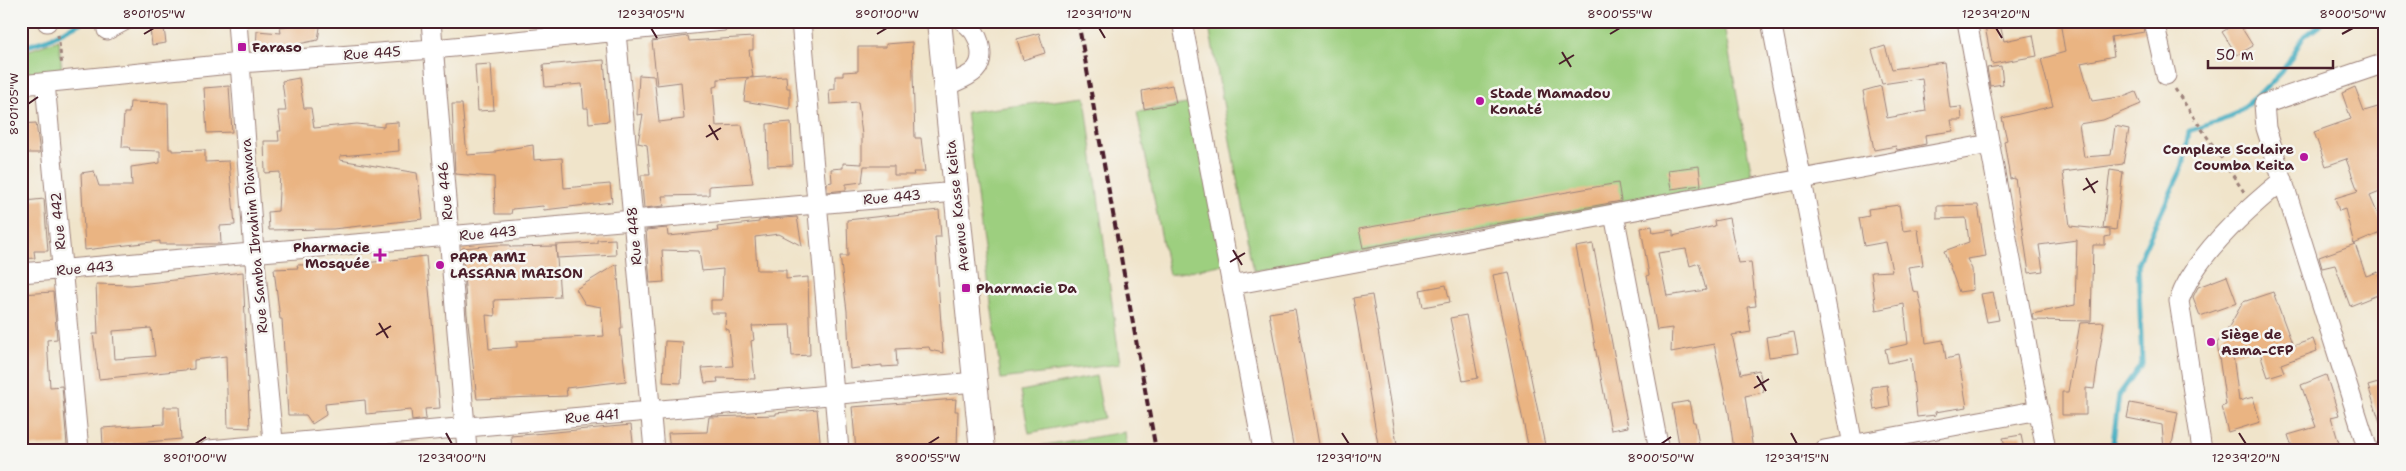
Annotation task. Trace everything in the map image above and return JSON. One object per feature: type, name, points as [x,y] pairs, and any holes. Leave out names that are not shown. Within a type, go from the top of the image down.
[{"type":"main road","name":"Avenue Kasse Keita","points":[[940,21],[982,450]]},
{"type":"street","name":"Rue Samba Ibrahim Diawara","points":[[236,21],[254,253],[274,447]]},
{"type":"street","name":"Rue 446","points":[[430,21],[467,450]]},
{"type":"street","name":"Rue 445","points":[[21,85],[240,62],[433,49],[615,26],[723,21]]},
{"type":"street","points":[[801,21],[839,450]]},
{"type":"street","points":[[946,86],[969,76],[978,68],[982,57],[978,36],[974,29],[963,21]]},
{"type":"street","points":[[1182,21],[1263,450]]},
{"type":"street","points":[[1772,21],[1853,447]]},
{"type":"street","points":[[1967,21],[2046,450]]},
{"type":"street","points":[[2154,21],[2166,75]]},
{"type":"street","name":"Rue 448","points":[[615,26],[654,450]]},
{"type":"street","points":[[2368,450],[2266,128],[2264,104],[2385,63]]},
{"type":"street","name":"Rue 442","points":[[54,82],[62,270],[79,450]]},
{"type":"street","points":[[1232,285],[1990,144]]},
{"type":"street","points":[[2202,450],[2179,300],[2184,284],[2197,266],[2253,204],[2283,180]]},
{"type":"street","name":"Rue 443","points":[[21,273],[956,192]]},
{"type":"street","points":[[1614,214],[1659,450]]},
{"type":"street","name":"Rue 441","points":[[209,450],[274,447],[465,427],[975,382]]},
{"type":"street","points":[[1824,450],[1853,447],[2039,410]]},
{"type":"path","points":[[54,82],[60,40]]},
{"type":"path","points":[[2166,75],[2253,204]]},
{"type":"green space","name":"Stade Mamadou Konaté","points":[[1208,21],[1723,21],[1753,181],[1254,271]]},
{"type":"green space","points":[[59,40],[62,72],[21,77],[21,53]]},
{"type":"green space","points":[[1085,97],[1120,364],[1001,379],[966,112]]},
{"type":"green space","points":[[1193,103],[1225,264],[1169,275],[1137,112]]},
{"type":"green space","points":[[1096,376],[1104,418],[1029,433],[1021,391]]},
{"type":"green space","points":[[1125,432],[1127,450],[1014,450]]},
{"type":"building","points":[[149,21],[163,21],[166,43],[152,45]]},
{"type":"building","points":[[321,21],[318,40],[274,49],[256,49],[257,31],[281,33],[280,27]]},
{"type":"building","points":[[1984,21],[1999,21],[2004,41],[2033,35],[2037,56],[1992,64]]},
{"type":"building","points":[[2060,21],[2143,21],[2145,32],[2111,37],[2114,56],[2081,63],[2092,101],[2126,96],[2136,92],[2141,104],[2103,120],[2079,124],[2084,157],[2111,155],[2115,126],[2129,129],[2123,164],[2063,172],[2070,226],[2110,230],[2110,236],[2105,237],[2105,245],[2093,245],[2091,321],[2033,320],[2032,314],[2075,305],[2077,240],[2039,245],[2043,271],[2029,273],[2015,178],[2010,179],[2004,141],[2007,140],[2002,118],[2053,106],[2041,59],[2065,52]]},
{"type":"building","points":[[2238,22],[2253,46],[2237,55],[2222,32]]},
{"type":"building","points":[[1039,33],[1045,53],[1023,60],[1017,39]]},
{"type":"building","points":[[688,36],[689,41],[753,37],[753,50],[749,50],[753,77],[718,79],[718,86],[713,87],[716,126],[742,125],[753,183],[709,186],[709,195],[662,196],[664,206],[644,208],[641,175],[650,175],[647,145],[638,143],[643,114],[637,115],[639,75],[654,76],[659,122],[684,119],[681,82],[657,85],[652,41]]},
{"type":"building","points":[[912,42],[915,138],[921,138],[925,172],[913,172],[914,175],[894,175],[894,166],[864,166],[862,182],[846,184],[846,190],[827,192],[827,183],[832,182],[831,169],[843,168],[843,163],[862,164],[862,135],[858,102],[830,104],[829,90],[835,89],[835,76],[843,76],[843,72],[858,71],[858,47],[886,47],[886,44]]},
{"type":"building","points":[[1885,46],[1892,69],[1944,62],[1950,108],[1961,107],[1962,120],[1951,120],[1953,131],[1925,135],[1926,144],[1897,150],[1896,146],[1874,150],[1863,91],[1881,86],[1887,118],[1926,111],[1922,78],[1882,84],[1872,50]]},
{"type":"building","points":[[604,60],[609,121],[589,123],[588,108],[584,108],[582,84],[545,87],[543,65]]},
{"type":"building","points":[[491,64],[494,110],[478,111],[475,65]]},
{"type":"building","points":[[2001,66],[2003,84],[1990,86],[1987,68]]},
{"type":"building","points":[[786,76],[787,88],[790,88],[790,109],[744,101],[747,78]]},
{"type":"building","points":[[299,78],[304,108],[311,108],[314,128],[357,124],[384,127],[384,123],[398,122],[399,151],[340,156],[340,160],[417,173],[423,219],[333,229],[269,230],[268,212],[278,211],[280,172],[265,173],[264,141],[279,141],[278,131],[281,131],[278,111],[286,111],[282,81]]},
{"type":"building","points":[[1172,85],[1176,103],[1144,109],[1142,91]]},
{"type":"building","points":[[229,86],[232,132],[207,133],[204,88]]},
{"type":"building","points":[[2355,87],[2364,111],[2385,105],[2385,151],[2379,153],[2385,170],[2385,190],[2370,196],[2385,231],[2354,244],[2345,209],[2339,211],[2335,198],[2358,191],[2346,159],[2326,166],[2314,132],[2351,119],[2342,93]]},
{"type":"building","points":[[130,102],[168,103],[169,149],[172,149],[172,151],[205,150],[205,162],[229,161],[235,225],[220,226],[221,244],[160,244],[160,241],[85,250],[81,173],[94,171],[99,186],[132,186],[131,167],[160,163],[160,151],[130,150],[129,147],[122,147],[124,113],[129,113]]},
{"type":"building","points":[[452,104],[462,104],[467,155],[495,153],[495,151],[533,145],[534,160],[562,158],[564,188],[610,184],[612,202],[544,210],[543,206],[512,209],[511,214],[495,214],[494,177],[455,174]]},
{"type":"building","points":[[791,122],[793,165],[768,166],[767,124]]},
{"type":"building","points":[[36,123],[40,153],[21,153],[21,124]]},
{"type":"building","points":[[1699,166],[1701,185],[1671,189],[1668,170]]},
{"type":"building","points":[[2110,170],[2123,172],[2116,230],[2103,228]]},
{"type":"building","points":[[1618,183],[1621,201],[1363,248],[1359,229]]},
{"type":"building","points":[[44,199],[48,251],[34,251],[35,258],[21,259],[21,207],[26,207],[25,201]]},
{"type":"building","points":[[1899,205],[1903,231],[1918,229],[1923,265],[1908,267],[1913,291],[1918,292],[1926,343],[1943,340],[1946,359],[1958,356],[1967,407],[1935,412],[1936,415],[1917,417],[1911,358],[1888,363],[1885,349],[1908,344],[1904,304],[1876,310],[1871,272],[1892,271],[1886,242],[1864,246],[1859,218],[1869,216],[1868,209]]},
{"type":"building","points":[[1978,205],[1986,256],[1967,259],[1972,269],[1973,290],[1959,292],[1944,251],[1969,242],[1966,218],[1937,219],[1937,206]]},
{"type":"building","points":[[939,210],[941,237],[935,237],[943,353],[930,350],[929,347],[896,349],[897,366],[882,367],[882,365],[850,369],[847,311],[840,256],[848,256],[847,220]]},
{"type":"building","points":[[797,217],[802,246],[779,234],[755,237],[757,270],[786,270],[786,279],[808,277],[810,355],[792,356],[790,325],[752,326],[754,340],[751,341],[755,379],[717,378],[718,382],[705,383],[702,368],[733,366],[729,330],[725,329],[726,313],[711,313],[711,300],[722,300],[723,269],[702,271],[699,251],[662,250],[664,282],[650,283],[646,230],[667,228],[668,236],[718,231],[717,227],[759,222],[759,220]]},
{"type":"building","points":[[1729,218],[1738,263],[1751,262],[1756,306],[1747,307],[1751,332],[1732,335],[1741,374],[1759,370],[1764,392],[1745,396],[1753,450],[1734,450],[1729,414],[1714,344],[1671,352],[1672,328],[1657,330],[1647,276],[1649,275],[1641,228],[1652,226],[1653,233],[1673,230],[1673,236],[1715,226],[1714,221]],"holes":[[[1686,249],[1690,266],[1699,263],[1706,290],[1667,296],[1658,253]]]},
{"type":"building","points":[[615,239],[616,255],[557,258],[556,245],[597,243],[597,240]]},
{"type":"building","points":[[1593,244],[1628,427],[1611,430],[1576,247]]},
{"type":"building","points":[[2355,244],[2366,276],[2378,272],[2385,292],[2350,306],[2335,265],[2322,268],[2319,257]]},
{"type":"building","points":[[510,245],[510,247],[556,246],[560,297],[494,300],[495,316],[486,315],[489,349],[517,347],[517,341],[604,336],[601,307],[585,304],[576,289],[617,264],[622,328],[620,328],[626,381],[566,388],[567,396],[477,399],[467,314],[462,248]]},
{"type":"building","points":[[426,256],[440,408],[425,409],[426,419],[412,421],[411,410],[366,414],[365,400],[325,404],[326,415],[312,424],[306,415],[288,415],[282,319],[280,319],[274,269],[298,268],[297,265],[357,264]]},
{"type":"building","points":[[243,272],[250,428],[228,427],[226,356],[194,360],[194,369],[99,379],[93,334],[98,334],[96,284],[131,285]],"holes":[[[151,328],[155,356],[115,359],[113,331]]]},
{"type":"building","points":[[1509,272],[1546,450],[1529,450],[1493,275]]},
{"type":"building","points":[[2227,276],[2237,303],[2200,316],[2193,297],[2198,287]]},
{"type":"building","points":[[1446,285],[1450,302],[1423,307],[1420,290]]},
{"type":"building","points":[[53,292],[57,339],[47,340],[50,387],[62,386],[67,445],[22,446],[21,294]]},
{"type":"building","points":[[1993,292],[1999,320],[1987,322],[1981,294]]},
{"type":"building","points":[[2273,292],[2293,346],[2313,339],[2317,351],[2281,364],[2284,372],[2268,377],[2258,347],[2233,355],[2239,401],[2253,397],[2260,422],[2228,432],[2221,407],[2226,405],[2217,343],[2226,332],[2243,302]]},
{"type":"building","points":[[1372,295],[1398,450],[1379,450],[1353,298]]},
{"type":"building","points":[[1295,309],[1320,450],[1294,450],[1269,313]]},
{"type":"building","points":[[1466,315],[1478,378],[1463,381],[1450,318]]},
{"type":"building","points":[[2104,322],[2094,389],[2086,388],[2086,415],[2062,415],[2062,392],[2068,392],[2080,323]]},
{"type":"building","points":[[1794,332],[1798,353],[1769,357],[1766,337]]},
{"type":"building","points":[[665,341],[683,342],[681,383],[663,382]]},
{"type":"building","points":[[2326,375],[2339,415],[2331,417],[2341,450],[2293,450],[2288,435],[2316,427],[2301,385]]},
{"type":"building","points":[[2385,381],[2385,428],[2382,428],[2368,386]]},
{"type":"building","points":[[1887,385],[1890,407],[1874,410],[1871,387]]},
{"type":"building","points":[[956,399],[955,411],[958,411],[957,450],[856,450],[852,407]]},
{"type":"building","points":[[1689,401],[1700,450],[1680,450],[1672,404]]},
{"type":"building","points":[[2130,403],[2178,412],[2171,450],[2164,450],[2162,425],[2127,418]]},
{"type":"building","points":[[164,407],[179,407],[181,439],[103,446],[102,428],[164,424]]},
{"type":"building","points":[[817,409],[821,450],[670,450],[668,433],[707,432],[709,417],[776,415],[776,413]]},
{"type":"building","points":[[631,425],[634,450],[512,450],[511,436]]},
{"type":"building","points":[[2021,435],[2024,450],[2006,450],[2003,438]]},
{"type":"waterway","points":[[21,48],[46,40],[84,21]]},
{"type":"waterway","points":[[2112,450],[2119,395],[2142,363],[2138,262],[2183,166],[2189,131],[2231,117],[2259,95],[2282,72],[2304,36],[2324,21]]},
{"type":"railway","points":[[1078,21],[1156,450]]},
{"type":"place","name":"Faraso","points":[[242,47]]},
{"type":"place","name":"Stade Mamadou Konaté","points":[[1480,101]]},
{"type":"place","name":"Complexe Scolaire Coumba Keita","points":[[2304,157]]},
{"type":"place","name":"Pharmacie Mosquée","points":[[380,255]]},
{"type":"place","name":"PAPA AMI LASSANA MAISON","points":[[440,265]]},
{"type":"place","name":"Pharmacie Da","points":[[966,288]]},
{"type":"place","name":"Siège de Asma-CFP","points":[[2211,342]]}]
